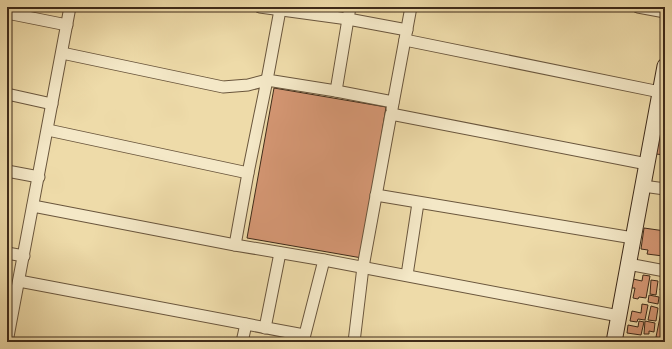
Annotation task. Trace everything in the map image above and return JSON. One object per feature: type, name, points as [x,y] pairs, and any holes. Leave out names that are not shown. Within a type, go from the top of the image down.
[{"type":"street","points":[[7,342],[8,329],[24,256],[70,7]]},
{"type":"street","points":[[260,7],[280,10],[307,11],[348,19],[406,35],[660,92]]},
{"type":"street","points":[[336,91],[350,7]]},
{"type":"street","points":[[354,342],[363,267],[411,7]]},
{"type":"street","points":[[638,7],[665,12]]},
{"type":"street","points":[[235,245],[280,10]]},
{"type":"street","points":[[7,13],[67,25]]},
{"type":"street","points":[[62,53],[223,87],[248,85],[267,80],[393,102]]},
{"type":"street","points":[[616,342],[628,264],[665,66]]},
{"type":"street","points":[[7,94],[52,104]]},
{"type":"street","points":[[391,114],[647,164]]},
{"type":"street","points":[[48,130],[248,173]]},
{"type":"street","points":[[7,171],[39,177]]},
{"type":"street","points":[[643,186],[665,190]]},
{"type":"street","points":[[376,195],[633,238]]},
{"type":"street","points":[[407,275],[418,203]]},
{"type":"street","points":[[33,206],[619,316]]},
{"type":"street","points":[[7,253],[24,256]]},
{"type":"street","points":[[266,328],[280,253]]},
{"type":"street","points":[[18,281],[266,328],[303,339],[324,260]]},
{"type":"street","points":[[628,264],[665,271]]},
{"type":"street","points":[[242,342],[246,324]]},
{"type":"building","points":[[274,88],[386,107],[362,258],[247,238]]},
{"type":"building","points":[[665,136],[665,155],[656,154],[658,139]]},
{"type":"building","points":[[644,228],[665,231],[663,256],[647,254],[648,250],[641,249]]},
{"type":"building","points":[[664,274],[664,290],[660,290]]},
{"type":"building","points":[[643,275],[650,276],[646,298],[633,298],[635,288],[631,288],[633,279],[642,281]]},
{"type":"building","points":[[651,280],[658,281],[656,295],[650,294]]},
{"type":"building","points":[[649,295],[659,297],[658,304],[648,302]]},
{"type":"building","points":[[642,304],[648,305],[645,320],[638,319],[637,322],[630,321],[632,311],[641,313]]},
{"type":"building","points":[[651,306],[658,308],[656,321],[648,320]]},
{"type":"building","points":[[662,307],[665,307],[665,339],[656,337]]},
{"type":"building","points":[[639,321],[644,322],[641,335],[627,333],[628,325],[638,327]]},
{"type":"building","points":[[645,321],[655,323],[654,332],[649,331],[649,334],[644,334]]}]
